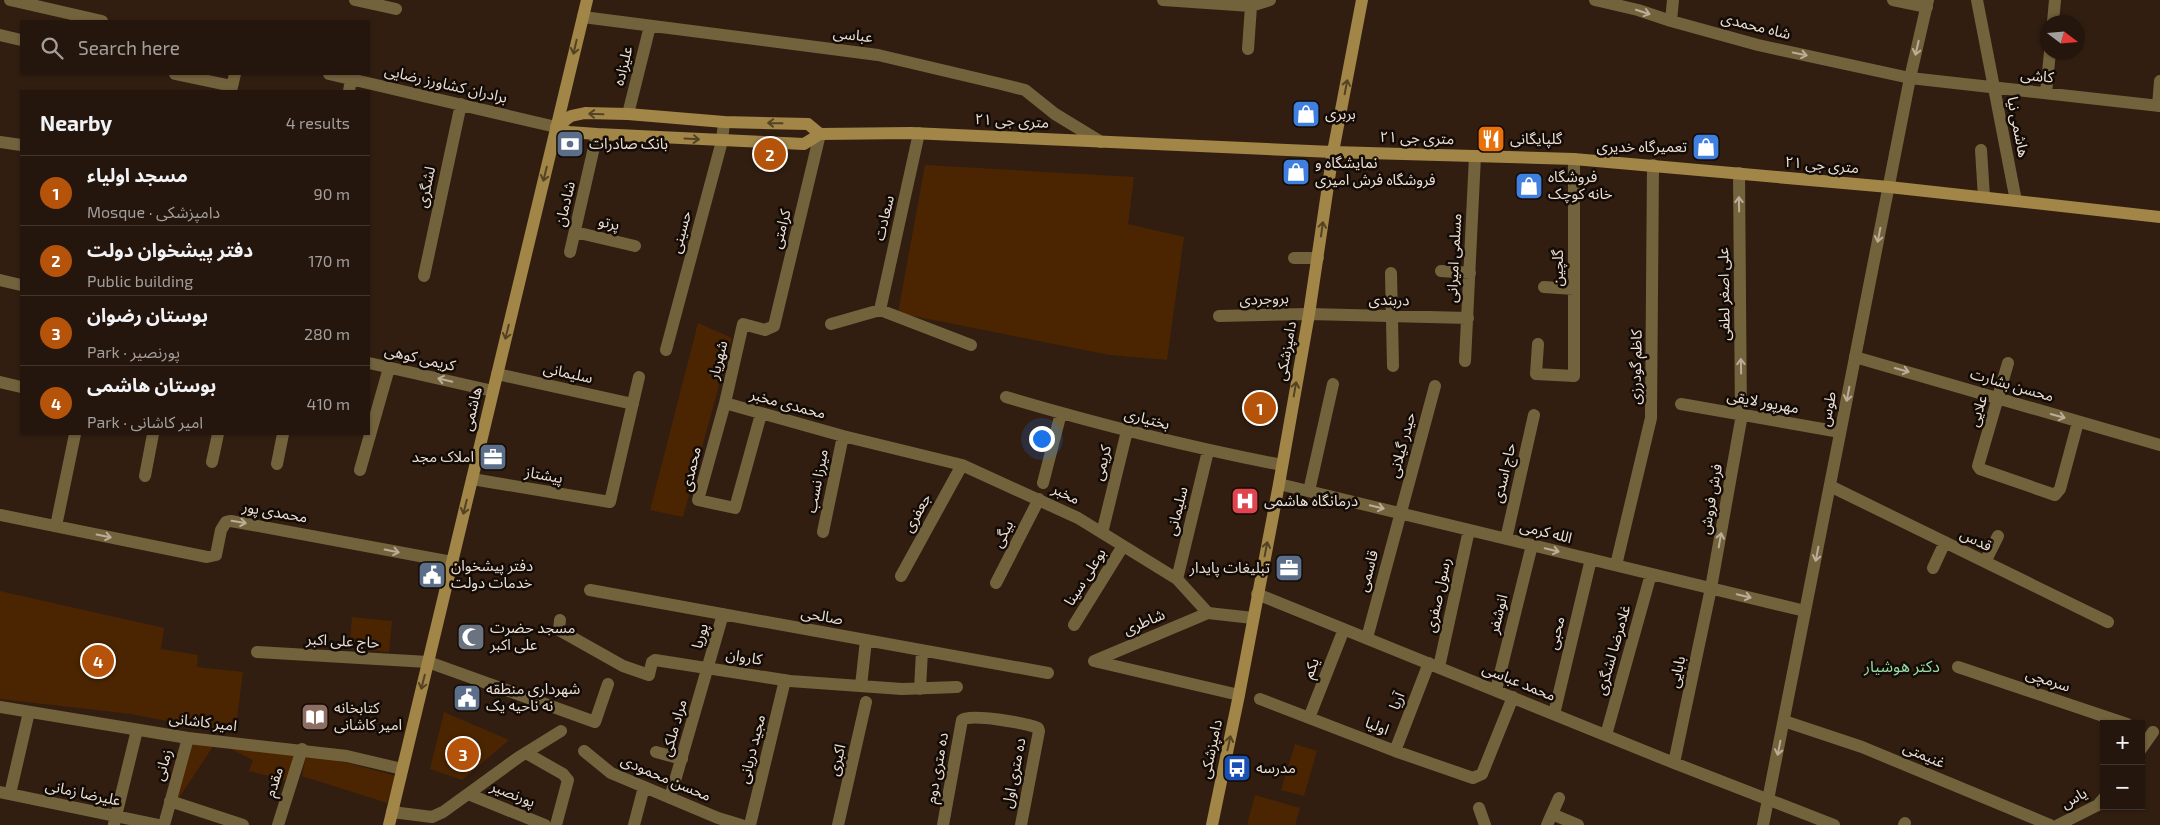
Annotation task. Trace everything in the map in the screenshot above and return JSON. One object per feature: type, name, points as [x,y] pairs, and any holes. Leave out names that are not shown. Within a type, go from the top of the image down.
[{"type":"main road","name":"هاشمی","points":[[389,825],[587,0]]},
{"type":"main road","name":"دامپزشکی","points":[[1212,825],[1240,695],[1279,484],[1309,314],[1333,152],[1362,0]]},
{"type":"main road","name":"۲۱ متری جی","points":[[556,127],[571,116],[585,113],[628,114],[724,122],[808,124],[820,134]]},
{"type":"main road","name":"۲۱ متری جی","points":[[556,127],[569,132],[597,134],[804,144],[820,134],[919,133],[1333,152],[1574,159],[1889,187],[2160,217]]},
{"type":"street","points":[[10,0],[98,20]]},
{"type":"street","points":[[355,0],[396,9]]},
{"type":"street","points":[[1163,0],[1252,6],[1270,0]]},
{"type":"street","name":"شاه محمدی","points":[[1595,0],[1638,10],[1670,21],[1758,45],[1910,78]]},
{"type":"street","points":[[1670,21],[1673,0]]},
{"type":"street","points":[[1893,0],[1927,4]]},
{"type":"street","name":"هاشمی نیا","points":[[1977,0],[2016,201]]},
{"type":"street","points":[[2054,15],[2055,0]]},
{"type":"street","name":"طوس","points":[[1763,825],[1910,78],[1927,4]]},
{"type":"street","points":[[1248,49],[1252,6]]},
{"type":"street","name":"عباسی","points":[[583,17],[878,55],[1025,90],[1055,114],[1101,142]]},
{"type":"street","name":"علیزاده","points":[[628,114],[650,26]]},
{"type":"street","points":[[0,35],[20,40]]},
{"type":"street","points":[[2046,93],[2049,60]]},
{"type":"street","points":[[181,75],[232,84]]},
{"type":"street","name":"برادران کشاورز رضایی","points":[[331,75],[350,85],[461,104],[556,127]]},
{"type":"street","name":"کاشی","points":[[1910,78],[2159,106]]},
{"type":"street","points":[[2159,106],[2160,81]]},
{"type":"street","name":"لشگری","points":[[424,276],[461,104]]},
{"type":"street","name":"حسینی","points":[[666,350],[722,141],[724,122]]},
{"type":"street","name":"سعادت","points":[[880,310],[919,133]]},
{"type":"street","name":"شادمان","points":[[570,252],[597,134]]},
{"type":"street","name":"کرامتی","points":[[744,324],[769,330],[774,326],[820,134]]},
{"type":"street","points":[[0,142],[20,145]]},
{"type":"street","points":[[1982,150],[1984,198]]},
{"type":"street","name":"مسلمی امیرانی","points":[[1465,361],[1475,156]]},
{"type":"street","name":"گلچین","points":[[1538,344],[1536,374],[1574,376],[1574,159]]},
{"type":"street","name":"کاظم گودرزی","points":[[1616,565],[1651,418],[1653,165]]},
{"type":"street","name":"علی‌ اصغر لطفی","points":[[1739,173],[1741,415]]},
{"type":"street","name":"پرتو","points":[[575,232],[635,246]]},
{"type":"street","points":[[1294,258],[1318,258]]},
{"type":"street","points":[[1441,271],[1470,273]]},
{"type":"street","points":[[1391,273],[1393,366]]},
{"type":"street","points":[[0,280],[20,284]]},
{"type":"street","points":[[1544,287],[1574,289]]},
{"type":"street","points":[[831,324],[880,310],[971,345]]},
{"type":"street","name":"دربندی","points":[[1309,314],[1468,318]]},
{"type":"street","name":"بروجردی","points":[[1219,316],[1309,314]]},
{"type":"street","name":"شهریار","points":[[724,404],[744,324]]},
{"type":"street","name":"محسن بشارت","points":[[1855,357],[2160,445]]},
{"type":"street","name":"کریمی کوهی","points":[[370,363],[493,391]]},
{"type":"street","name":"علایی","points":[[2008,363],[1978,466],[1980,469],[2055,495],[2060,489],[2078,422]]},
{"type":"street","points":[[370,435],[389,368]]},
{"type":"street","name":"سلیمانی","points":[[497,374],[633,404]]},
{"type":"street","points":[[633,404],[639,377]]},
{"type":"street","points":[[0,382],[20,387]]},
{"type":"street","points":[[1309,491],[1333,384]]},
{"type":"street","name":"حیدر گیلانی","points":[[1400,513],[1435,386]]},
{"type":"street","name":"بختیاری","points":[[1006,397],[1060,414],[1208,451],[1282,465]]},
{"type":"street","name":"پیشتاز","points":[[472,479],[610,502],[633,404]]},
{"type":"street","name":"محمدی","points":[[724,404],[698,500],[735,508],[761,414]]},
{"type":"street","name":"محمدی مخبر","points":[[724,404],[843,436]]},
{"type":"street","name":"مهرپور لایقی","points":[[1681,404],[1840,432]]},
{"type":"street","points":[[1043,483],[1060,414]]},
{"type":"street","name":"حاج اسدی","points":[[1506,539],[1534,415]]},
{"type":"street","name":"فرش فروش","points":[[1711,588],[1741,415]]},
{"type":"street","name":"کریمی","points":[[1102,533],[1127,430]]},
{"type":"street","points":[[56,526],[75,435]]},
{"type":"street","points":[[145,476],[153,435]]},
{"type":"street","points":[[212,462],[218,435]]},
{"type":"street","points":[[277,464],[283,435]]},
{"type":"street","points":[[360,470],[370,435]]},
{"type":"street","name":"مخبر","points":[[843,436],[962,465],[1039,499],[1078,518],[1177,579],[1208,613]]},
{"type":"street","name":"میرزا نسب","points":[[823,532],[843,436]]},
{"type":"street","name":"سلیمانی","points":[[1177,579],[1208,451]]},
{"type":"street","name":"جعفری","points":[[901,576],[962,465]]},
{"type":"street","name":"الله کرمی","points":[[1279,484],[1805,611]]},
{"type":"street","name":"قدس","points":[[1830,486],[2108,622]]},
{"type":"street","name":"بیگی","points":[[996,583],[1039,499]]},
{"type":"street","name":"قاسمی","points":[[1367,638],[1400,513]]},
{"type":"street","name":"محمدی پور","points":[[0,515],[212,557],[216,555],[218,550],[223,526],[226,522],[232,521],[452,562]]},
{"type":"street","name":"رسول صفری","points":[[1434,665],[1469,530]]},
{"type":"street","points":[[1985,562],[1998,536]]},
{"type":"street","points":[[1933,568],[1945,542]]},
{"type":"street","name":"انوشفر","points":[[1496,690],[1532,545]]},
{"type":"street","name":"بوعلی سینا","points":[[1074,625],[1123,546]]},
{"type":"street","name":"محبی","points":[[1554,714],[1591,559]]},
{"type":"street","name":"غلامرضا لشگری","points":[[1606,735],[1651,574]]},
{"type":"street","name":"بابایی","points":[[1674,763],[1711,588]]},
{"type":"street","name":"صالحی","points":[[590,590],[1048,673]]},
{"type":"street","name":"محمد عباسی","points":[[1258,594],[1674,763],[1834,825]]},
{"type":"street","points":[[1208,613],[1253,618]]},
{"type":"street","name":"شاطری","points":[[1208,613],[1094,661],[1240,695]]},
{"type":"street","name":"پوریا","points":[[708,667],[723,614]]},
{"type":"street","name":"کاروان","points":[[560,620],[559,630],[623,666],[647,674],[650,673],[652,662],[655,660],[785,680],[861,686],[920,688],[957,686]]},
{"type":"street","name":"یکم","points":[[1309,718],[1344,628]]},
{"type":"street","points":[[861,686],[866,640]]},
{"type":"street","points":[[920,688],[922,651]]},
{"type":"street","name":"حاج علی اکبر","points":[[257,652],[428,662],[595,722],[608,684]]},
{"type":"street","name":"آریا","points":[[1395,751],[1434,665]]},
{"type":"street","name":"مراد ملکی","points":[[670,798],[708,667]]},
{"type":"street","name":"سرمچی","points":[[1958,667],[2115,720]]},
{"type":"street","name":"مجید دریانی","points":[[750,825],[785,680]]},
{"type":"street","name":"اولیا","points":[[1260,700],[1467,777],[1478,777],[1482,774],[1512,697]]},
{"type":"street","name":"اکبری","points":[[838,825],[866,702]]},
{"type":"street","name":"امیر کاشانی","points":[[0,707],[188,738],[302,749],[347,756],[402,769]]},
{"type":"street","points":[[5,793],[29,712]]},
{"type":"street","name":"ده متری دوم","points":[[943,825],[963,717],[978,717],[1038,728]]},
{"type":"street","name":"غنیمتی","points":[[1784,722],[1862,747],[2050,825]]},
{"type":"street","name":"ده متری اول","points":[[1021,825],[1039,731],[1038,728]]},
{"type":"street","points":[[114,821],[137,730]]},
{"type":"street","name":"پورنصیر","points":[[392,812],[432,817],[443,812],[526,753],[561,731]]},
{"type":"street","points":[[2145,743],[2152,732]]},
{"type":"street","name":"زمانی","points":[[164,825],[188,738]]},
{"type":"street","name":"مقدم","points":[[278,825],[302,749]]},
{"type":"street","name":"محسن محمودی","points":[[584,750],[611,773],[670,798],[717,822],[741,825]]},
{"type":"street","points":[[656,752],[682,760]]},
{"type":"street","points":[[526,753],[563,774],[568,780],[556,825]]},
{"type":"street","points":[[636,824],[644,787]]},
{"type":"street","name":"علیرضا زمانی","points":[[5,793],[114,821],[159,825]]},
{"type":"street","name":"پورنصیر","points":[[468,794],[546,825]]},
{"type":"street","points":[[1559,798],[1550,819],[1578,825]]},
{"type":"street","points":[[170,801],[243,825]]},
{"type":"street","name":"یاس","points":[[2058,825],[2100,803]]},
{"type":"street","points":[[1479,808],[1485,825]]},
{"type":"shaded area","points":[[925,165],[1134,177],[1128,224],[1184,237],[1167,360],[1110,355],[898,313]]},
{"type":"shaded area","points":[[698,323],[732,338],[683,517],[650,510]]},
{"type":"shaded area","points":[[0,591],[164,628],[161,649],[198,655],[197,667],[243,672],[235,734],[131,714],[0,699]]},
{"type":"shaded area","points":[[352,617],[392,621],[389,652],[368,650],[368,644],[350,642]]},
{"type":"shaded area","points":[[444,712],[509,740],[462,780],[430,769]]},
{"type":"shaded area","points":[[191,741],[214,745],[175,804]]},
{"type":"shaded area","points":[[1295,744],[1317,751],[1304,796],[1281,790]]},
{"type":"shaded area","points":[[223,745],[297,752],[288,781],[249,771],[253,760]]},
{"type":"shaded area","points":[[306,755],[344,762],[396,776],[387,803],[302,776]]},
{"type":"shaded area","points":[[1255,795],[1300,808],[1295,825],[1247,825]]},
{"type":"place","name":"بربری","points":[[1306,114]]},
{"type":"place","name":"گلپایگانی","points":[[1491,139]]},
{"type":"place","name":"بانک صادرات","points":[[570,144]]},
{"type":"place","name":"تعمیرگاه خدیری","points":[[1706,147]]},
{"type":"place","name":"دفتر پیشخوان دولت","points":[[770,154]]},
{"type":"place","name":"نمایشگاه و فروشگاه فرش امیری","points":[[1296,172]]},
{"type":"place","name":"فروشگاه خانه کوچک","points":[[1529,186]]},
{"type":"place","name":"مسجد اولیاء","points":[[1260,408]]},
{"type":"place","name":"املاک مجد","points":[[493,457]]},
{"type":"place","name":"درمانگاه هاشمی","points":[[1245,501]]},
{"type":"place","name":"تبلیغات پایدار","points":[[1289,568]]},
{"type":"place","name":"دفتر پیشخوان خدمات دولت","points":[[432,575]]},
{"type":"place","name":"مسجد حضرت علی اکبر","points":[[471,637]]},
{"type":"place","name":"بوستان هاشمی","points":[[98,661]]},
{"type":"place","name":"شهرداری منطقه نه ناحیه یک","points":[[467,698]]},
{"type":"place","name":"کتابخانه امیر کاشانی","points":[[315,717]]},
{"type":"place","name":"بوستان رضوان","points":[[463,754]]},
{"type":"place","name":"مدرسه","points":[[1237,768]]},
{"type":"district","name":"دکتر هوشیار","points":[[1902,666]]}]
